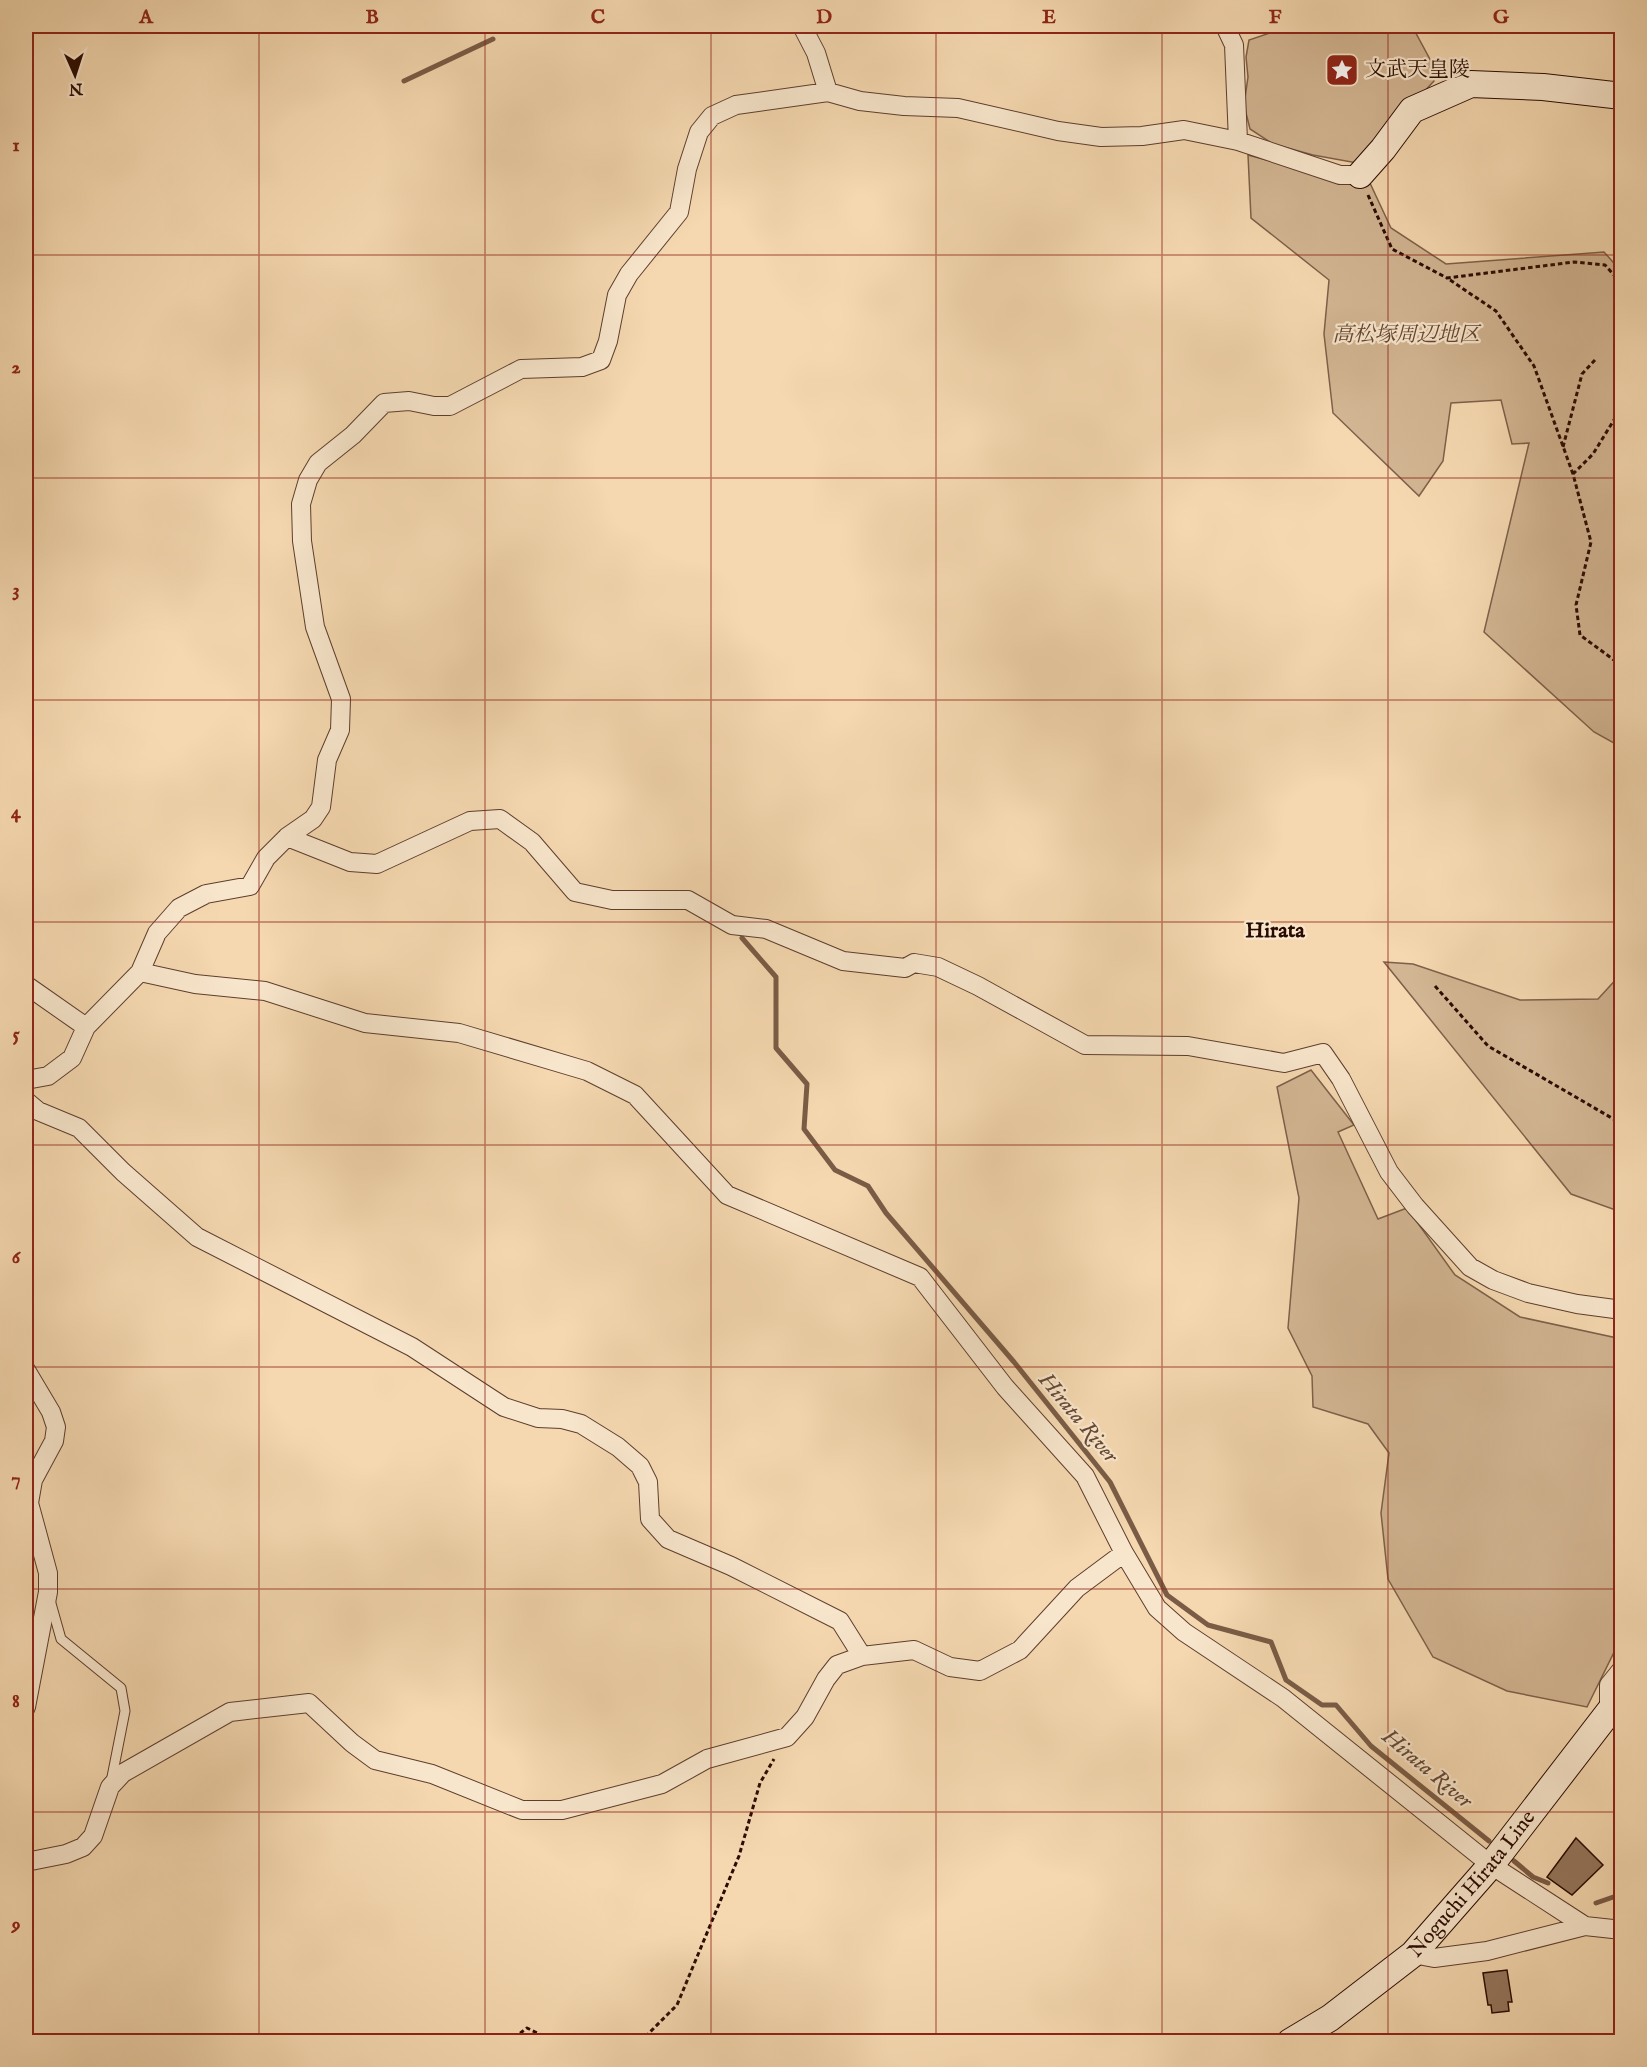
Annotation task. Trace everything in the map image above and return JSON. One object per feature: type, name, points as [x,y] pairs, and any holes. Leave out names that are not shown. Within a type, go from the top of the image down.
[{"type":"main road","points":[[1360,175],[1412,110],[1471,84],[1543,87],[1622,96]]},
{"type":"main road","name":"Noguchi Hirata Line","points":[[1290,2042],[1330,2018],[1413,1954],[1491,1864],[1615,1703]]},
{"type":"street","points":[[802,26],[816,53],[828,92]]},
{"type":"street","points":[[1225,26],[1234,45],[1238,141]]},
{"type":"street","points":[[26,1080],[48,1076],[72,1058],[86,1027],[140,972],[157,933],[179,908],[206,894],[250,886],[266,858],[287,837],[314,819],[321,807],[327,760],[340,730],[341,699],[315,627],[302,541],[301,504],[308,480],[318,464],[353,435],[384,403],[409,401],[434,406],[450,406],[521,369],[582,367],[600,360],[608,341],[618,295],[628,274],[679,212],[687,169],[699,132],[712,116],[736,105],[828,92],[860,101],[904,106],[958,108],[1058,131],[1101,137],[1142,136],[1184,130],[1238,141],[1340,175],[1360,175]]},
{"type":"street","points":[[287,837],[350,862],[377,864],[470,821],[500,819],[531,842],[575,892],[612,900],[688,900],[732,925],[766,929],[843,961],[905,968],[915,963],[938,967],[978,986],[1085,1045],[1188,1046],[1284,1063],[1323,1053],[1341,1079],[1389,1172],[1415,1206],[1470,1267],[1493,1280],[1528,1293],[1577,1304],[1622,1310]]},
{"type":"street","points":[[140,972],[195,984],[265,991],[365,1023],[459,1033],[587,1071],[635,1095],[727,1196],[920,1277],[1005,1387],[1085,1476],[1124,1553],[1157,1608],[1184,1632],[1283,1698],[1491,1864],[1585,1926]]},
{"type":"street","points":[[26,985],[86,1027]]},
{"type":"street","points":[[26,1101],[38,1111],[79,1128],[123,1172],[197,1237],[412,1347],[504,1407],[538,1418],[562,1419],[581,1424],[618,1446],[640,1466],[648,1482],[650,1520],[668,1539],[731,1566],[840,1621],[862,1656]]},
{"type":"street","points":[[26,1370],[51,1412],[56,1426],[54,1441],[33,1480],[29,1503],[48,1573],[48,1592],[26,1707]]},
{"type":"street","points":[[26,1862],[66,1854],[83,1847],[93,1836],[110,1787],[123,1773],[230,1712],[309,1703],[352,1743],[375,1760],[432,1774],[522,1810],[562,1810],[662,1784],[707,1759],[787,1737],[805,1717],[826,1679],[837,1665],[862,1656],[914,1650],[950,1667],[980,1671],[1020,1650],[1077,1588],[1124,1553]]},
{"type":"street","points":[[1615,1703],[1609,1685],[1622,1669]]},
{"type":"street","points":[[1413,1954],[1434,1958],[1487,1951],[1585,1926],[1622,1930]]},
{"type":"lane","points":[[48,1592],[61,1639],[121,1688],[125,1710],[110,1787]]},
{"type":"path","points":[[1360,175],[1392,249],[1447,278],[1496,311],[1534,366],[1574,474],[1591,542],[1576,605],[1580,635],[1614,660],[1622,660]]},
{"type":"path","points":[[1447,278],[1574,262],[1605,265],[1622,284]]},
{"type":"path","points":[[1563,448],[1582,374],[1595,360]]},
{"type":"path","points":[[1574,474],[1593,454],[1617,415],[1622,414]]},
{"type":"path","points":[[1435,986],[1488,1046],[1622,1124]]},
{"type":"path","points":[[640,2042],[677,2005],[739,1856],[760,1783],[787,1737]]},
{"type":"path","points":[[508,2042],[527,2028],[556,2042]]},
{"type":"green space","points":[[1302,26],[1412,26],[1432,63],[1434,81],[1357,163],[1313,155],[1273,144],[1250,129],[1244,105],[1248,77],[1246,57],[1249,40],[1282,29]]},
{"type":"green space","name":"高松塚周辺地区","points":[[1248,155],[1342,180],[1369,181],[1391,228],[1446,264],[1604,252],[1621,271],[1621,747],[1594,732],[1484,632],[1529,443],[1512,444],[1501,400],[1451,403],[1443,461],[1419,496],[1333,413],[1324,334],[1329,280],[1251,218]]},
{"type":"green space","points":[[1384,962],[1413,964],[1520,1000],[1598,999],[1621,974],[1621,1212],[1571,1194]]},
{"type":"green space","points":[[1311,1070],[1354,1125],[1338,1132],[1378,1219],[1407,1208],[1455,1275],[1520,1317],[1617,1338],[1621,1342],[1621,1638],[1587,1707],[1507,1691],[1433,1657],[1388,1579],[1381,1513],[1389,1453],[1368,1424],[1313,1407],[1312,1376],[1288,1328],[1299,1198],[1277,1087]]},
{"type":"building","points":[[1576,1838],[1603,1865],[1572,1895],[1547,1877]]},
{"type":"building","points":[[1507,1970],[1512,2002],[1508,2002],[1509,2011],[1492,2013],[1491,2005],[1488,2005],[1483,1973]]},
{"type":"waterway","points":[[404,81],[493,39]]},
{"type":"waterway","name":"Hirata River","points":[[742,938],[776,977],[776,1048],[807,1084],[804,1129],[835,1170],[868,1186],[886,1213],[1014,1362],[1110,1482],[1167,1595],[1208,1625],[1271,1642],[1286,1680],[1322,1705],[1336,1705],[1371,1746],[1489,1841]]},
{"type":"waterway","name":"Hirata River","points":[[1514,1861],[1533,1877],[1548,1883]]},
{"type":"waterway","name":"Hirata River","points":[[1596,1903],[1622,1894]]},
{"type":"place","name":"文武天皇陵","points":[[1342,70]]},
{"type":"district","name":"Hirata","points":[[1275,931]]}]
